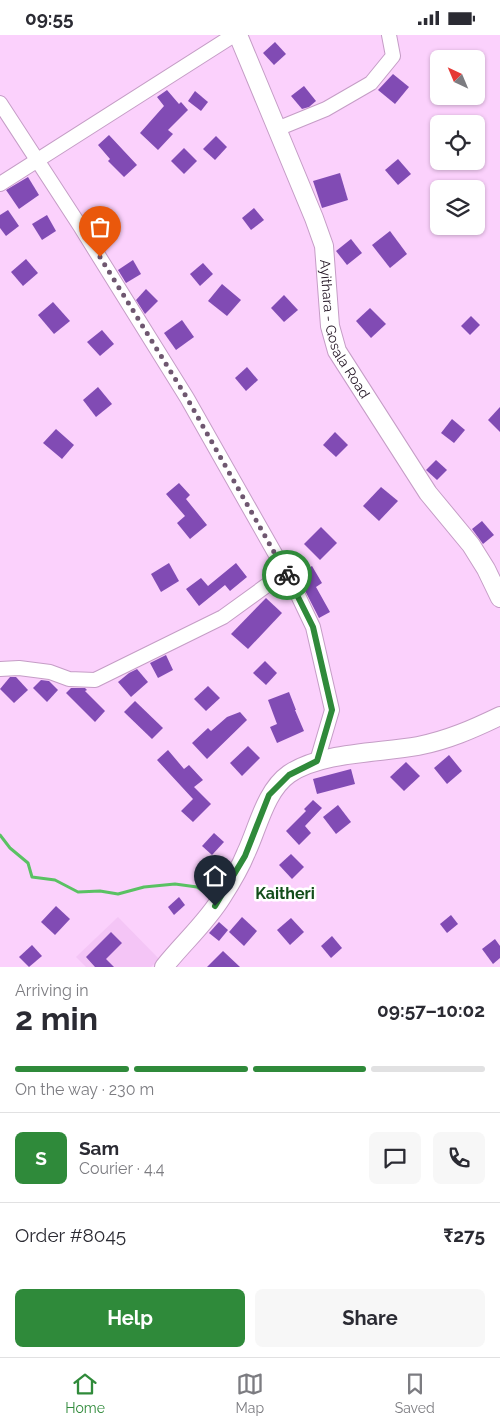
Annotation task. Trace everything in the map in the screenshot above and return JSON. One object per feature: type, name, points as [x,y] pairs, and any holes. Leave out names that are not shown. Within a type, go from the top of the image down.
[{"type":"main road","name":"Ayithara - Gosala Road","points":[[238,35],[324,246],[330,326],[337,351],[428,493],[471,545],[486,569],[500,598]]},
{"type":"main road","points":[[164,967],[194,933],[222,896],[245,856],[269,795],[289,775],[317,761],[366,752],[418,746],[466,733],[500,716]]},
{"type":"street","points":[[0,184],[234,35]]},
{"type":"street","points":[[277,129],[326,109],[370,83],[393,56],[389,35]]},
{"type":"street","points":[[0,103],[80,225],[187,398],[285,572],[313,627],[332,710],[317,761]]},
{"type":"street","points":[[0,669],[20,668],[50,672],[69,679],[95,680],[223,617],[285,572]]},
{"type":"shaded area","points":[[118,917],[159,959],[151,967],[86,967],[76,957]]},
{"type":"building","points":[[275,42],[286,54],[274,65],[263,53]]},
{"type":"building","points":[[393,74],[409,87],[395,104],[378,90]]},
{"type":"building","points":[[304,86],[316,101],[309,107],[302,109],[291,96]]},
{"type":"building","points":[[167,90],[179,104],[181,102],[188,110],[168,130],[173,134],[158,150],[140,133],[164,106],[157,97]]},
{"type":"building","points":[[195,91],[208,102],[201,111],[188,101]]},
{"type":"building","points":[[109,135],[137,165],[124,177],[108,161],[110,159],[98,145]]},
{"type":"building","points":[[216,136],[227,147],[215,160],[203,149]]},
{"type":"building","points":[[184,148],[197,161],[184,174],[171,161]]},
{"type":"building","points":[[398,159],[411,174],[398,185],[385,170]]},
{"type":"building","points":[[340,173],[348,200],[322,208],[313,181]]},
{"type":"building","points":[[28,177],[39,195],[19,209],[6,190]]},
{"type":"building","points":[[254,208],[264,220],[251,230],[242,218]]},
{"type":"building","points":[[8,210],[19,226],[6,236],[0,228],[0,215]]},
{"type":"building","points":[[47,215],[56,231],[42,240],[32,224]]},
{"type":"building","points":[[390,231],[407,254],[390,268],[372,245]]},
{"type":"building","points":[[351,239],[362,253],[347,265],[336,251]]},
{"type":"building","points":[[26,259],[38,273],[23,286],[11,272]]},
{"type":"building","points":[[133,260],[141,274],[126,283],[118,270]]},
{"type":"building","points":[[203,263],[213,274],[200,286],[190,274]]},
{"type":"building","points":[[222,284],[241,300],[227,316],[208,301]]},
{"type":"building","points":[[146,289],[158,301],[145,314],[136,300]]},
{"type":"building","points":[[284,295],[298,310],[284,322],[271,308]]},
{"type":"building","points":[[53,302],[70,321],[54,334],[38,315]]},
{"type":"building","points":[[370,308],[386,324],[371,338],[356,321]]},
{"type":"building","points":[[471,316],[480,325],[470,335],[461,326]]},
{"type":"building","points":[[182,320],[194,337],[176,350],[164,333]]},
{"type":"building","points":[[102,330],[114,344],[100,356],[87,342]]},
{"type":"building","points":[[247,367],[258,380],[246,391],[235,378]]},
{"type":"building","points":[[98,387],[112,404],[96,417],[83,400]]},
{"type":"building","points":[[500,407],[500,432],[488,420]]},
{"type":"building","points":[[452,419],[465,430],[454,443],[441,433]]},
{"type":"building","points":[[56,429],[74,445],[62,459],[43,443]]},
{"type":"building","points":[[335,432],[348,445],[336,457],[323,445]]},
{"type":"building","points":[[436,460],[447,470],[437,480],[426,470]]},
{"type":"building","points":[[179,483],[190,495],[186,499],[207,525],[190,539],[177,523],[185,516],[166,494]]},
{"type":"building","points":[[381,487],[398,501],[379,521],[363,506]]},
{"type":"building","points":[[482,521],[494,535],[483,544],[472,529]]},
{"type":"building","points":[[321,527],[337,543],[320,560],[304,544]]},
{"type":"building","points":[[169,563],[179,581],[161,592],[151,574]]},
{"type":"building","points":[[236,563],[247,577],[230,591],[225,585],[199,606],[186,589],[201,578],[208,586]]},
{"type":"building","points":[[312,566],[322,583],[316,587],[330,612],[319,618],[297,575]]},
{"type":"building","points":[[266,598],[282,613],[248,649],[231,634]]},
{"type":"building","points":[[166,655],[173,670],[158,678],[150,663]]},
{"type":"building","points":[[265,661],[277,673],[266,685],[253,673]]},
{"type":"building","points":[[137,669],[148,682],[131,697],[118,682]]},
{"type":"building","points":[[10,677],[16,677],[28,690],[14,703],[0,689]]},
{"type":"building","points":[[41,680],[49,681],[58,690],[47,702],[33,688]]},
{"type":"building","points":[[208,686],[220,698],[206,711],[194,699]]},
{"type":"building","points":[[71,688],[85,688],[87,690],[85,691],[105,711],[95,722],[66,693]]},
{"type":"building","points":[[289,692],[304,731],[277,743],[270,727],[277,724],[268,700]]},
{"type":"building","points":[[135,701],[163,728],[152,739],[124,712]]},
{"type":"building","points":[[240,712],[247,720],[207,759],[192,743],[208,728],[211,731],[227,717]]},
{"type":"building","points":[[248,746],[260,758],[242,776],[230,763]]},
{"type":"building","points":[[168,750],[184,769],[189,765],[203,780],[194,787],[211,804],[193,822],[181,811],[193,799],[157,760]]},
{"type":"building","points":[[449,755],[462,771],[447,784],[434,768]]},
{"type":"building","points":[[406,762],[420,776],[404,791],[390,777]]},
{"type":"building","points":[[351,769],[355,784],[317,794],[313,779]]},
{"type":"building","points":[[313,800],[322,808],[305,826],[311,833],[299,845],[286,831],[306,811],[304,809]]},
{"type":"building","points":[[338,805],[351,822],[336,834],[323,817]]},
{"type":"building","points":[[214,833],[224,842],[212,855],[202,846]]},
{"type":"building","points":[[291,854],[304,867],[292,879],[279,865]]},
{"type":"building","points":[[179,897],[185,905],[174,915],[168,907]]},
{"type":"building","points":[[56,906],[70,919],[55,935],[41,922]]},
{"type":"building","points":[[451,915],[458,924],[447,933],[440,924]]},
{"type":"building","points":[[242,917],[257,931],[244,946],[229,932]]},
{"type":"building","points":[[291,918],[304,932],[290,945],[277,930]]},
{"type":"building","points":[[219,922],[228,930],[219,941],[209,933]]},
{"type":"building","points":[[111,932],[122,943],[106,959],[114,967],[95,967],[86,957]]},
{"type":"building","points":[[332,936],[342,948],[331,958],[321,946]]},
{"type":"building","points":[[495,939],[500,946],[500,958],[493,964],[482,949]]},
{"type":"building","points":[[32,945],[42,956],[29,967],[19,957]]},
{"type":"building","points":[[223,951],[240,967],[207,967]]},
{"type":"waterway","points":[[0,835],[10,848],[28,863],[32,877],[55,880],[78,892],[100,891],[118,894],[144,887],[175,884],[197,887],[210,896]]},
{"type":"way so far","points":[[100,257],[187,398],[287,575]]},
{"type":"district","name":"Kaitheri","points":[[285,893]]},
{"type":"route","points":[[215,906],[245,856],[269,795],[289,775],[317,761],[332,710],[313,627],[287,575]]}]
